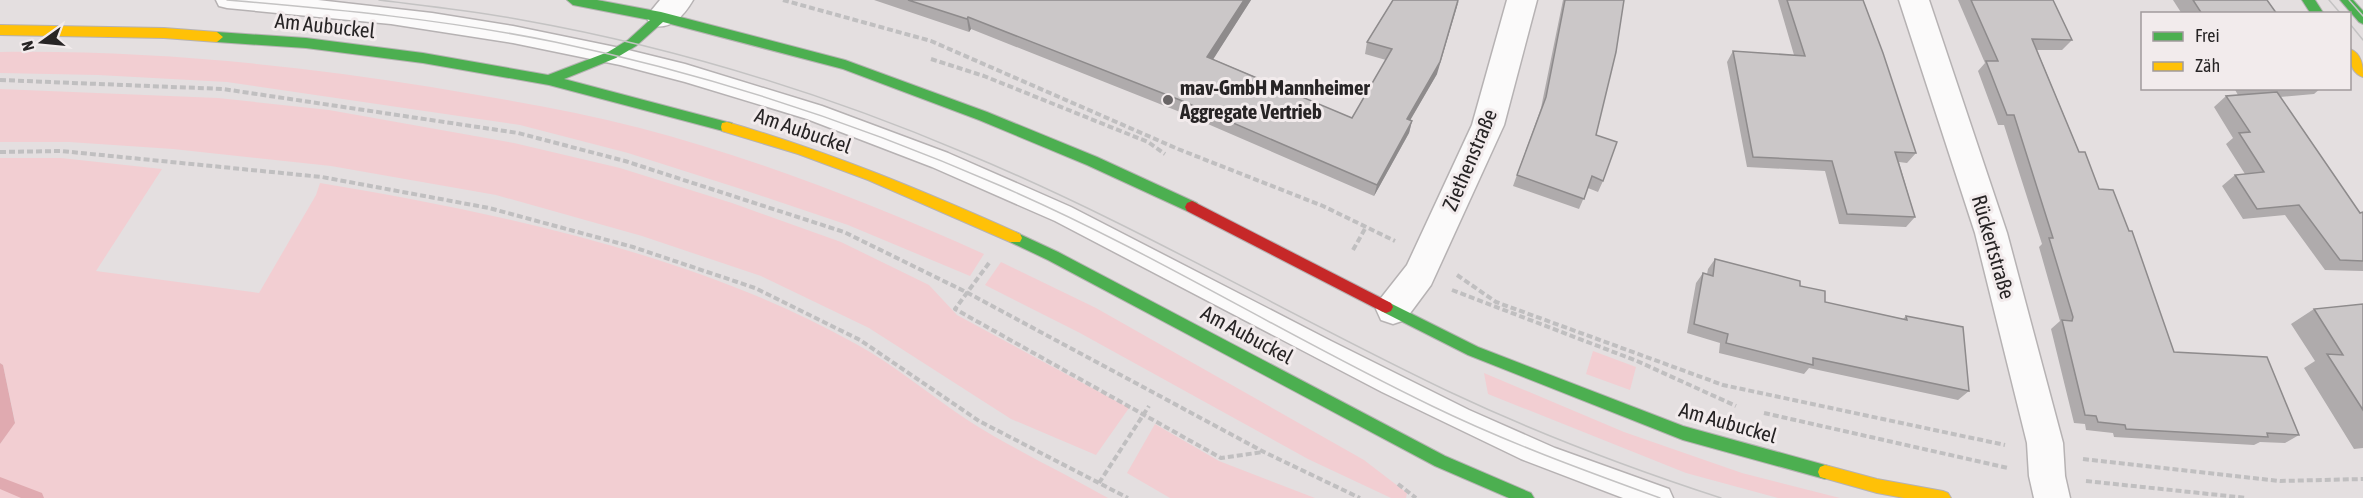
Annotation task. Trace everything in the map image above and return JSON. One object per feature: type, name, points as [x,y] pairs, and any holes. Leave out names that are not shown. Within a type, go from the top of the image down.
[{"type":"main road","name":"Am Aubuckel","points":[[573,0],[670,8],[845,65],[1092,161],[1190,206],[1473,351],[1683,433],[1877,486],[1943,498]]},
{"type":"main road","points":[[2346,0],[2363,19]]},
{"type":"main road","points":[[549,80],[612,55],[632,43],[670,8]]},
{"type":"main road","name":"Am Aubuckel","points":[[0,30],[164,33],[306,43],[423,58],[549,80],[759,136],[914,192],[1053,256],[1440,461],[1526,498]]},
{"type":"main road","points":[[2351,57],[2363,72]]},
{"type":"street","name":"Ziethenstraße","points":[[1393,309],[1423,266],[1488,125],[1522,0]]},
{"type":"street","name":"Rückertstraße","points":[[1914,0],[1991,233],[2045,443],[2048,476]]},
{"type":"lane","points":[[226,0],[356,10],[466,26],[612,55],[695,75],[781,102],[875,135],[973,174],[1066,215],[1443,411],[1534,452],[1660,498]]},
{"type":"path","points":[[783,0],[931,41],[1178,149],[1323,206],[1366,227],[1423,266],[1492,307],[1637,361],[1741,408]]},
{"type":"path","points":[[922,56],[984,76],[1137,138],[1166,155]]},
{"type":"path","points":[[0,80],[223,89],[518,133],[625,161],[844,232],[968,293],[1264,452],[1360,498]]},
{"type":"path","points":[[0,152],[61,152],[322,177],[489,208],[633,247],[755,288],[860,340],[980,421],[1128,498]]},
{"type":"path","points":[[1348,258],[1366,227]]},
{"type":"path","points":[[994,257],[955,309],[1221,458],[1264,452]]},
{"type":"path","points":[[1423,266],[1496,302],[1723,385],[2048,476],[2280,481],[2363,479]]},
{"type":"path","points":[[1100,483],[1149,406]]},
{"type":"path","points":[[1752,411],[2048,476],[2247,498]]},
{"type":"path","points":[[1390,477],[1416,498]]},
{"type":"shaded area","points":[[0,52],[108,53],[270,65],[431,87],[562,110],[684,140],[771,168],[857,200],[984,254],[970,276],[848,225],[741,189],[628,153],[520,125],[227,82],[98,75],[0,73]]},
{"type":"shaded area","points":[[0,89],[218,98],[329,110],[514,143],[620,168],[732,203],[841,242],[929,285],[957,315],[1129,408],[1096,455],[1011,419],[869,328],[761,276],[642,236],[496,195],[331,166],[173,149],[69,142],[0,142]]},
{"type":"shaded area","points":[[0,158],[61,158],[162,169],[96,271],[259,293],[316,195],[320,183],[457,208],[596,241],[664,262],[795,313],[856,344],[986,431],[1108,498],[0,498],[0,444],[15,422],[3,365],[0,363]]},
{"type":"shaded area","points":[[1001,262],[1096,308],[1364,460],[1407,493],[1406,498],[1391,498],[1308,459],[1080,333],[985,285]]},
{"type":"shaded area","points":[[1593,351],[1636,367],[1630,390],[1586,374]]},
{"type":"shaded area","points":[[0,363],[3,365],[15,423],[0,444]]},
{"type":"shaded area","points":[[1484,373],[1624,432],[1742,473],[1840,498],[1778,498],[1686,473],[1488,394]]},
{"type":"shaded area","points":[[1155,424],[1219,461],[1315,498],[1170,498],[1127,473]]},
{"type":"building","points":[[908,0],[1244,0],[1207,57],[1352,118],[1392,49],[1367,42],[1393,0],[1458,0],[1440,62],[1407,119],[1412,121],[1377,185],[1180,100],[968,17],[967,19]]},
{"type":"building","points":[[1565,0],[1624,0],[1616,52],[1596,135],[1617,142],[1603,181],[1592,176],[1584,199],[1517,175],[1546,97]]},
{"type":"building","points":[[1787,0],[1863,0],[1916,153],[1895,152],[1915,217],[1847,214],[1832,161],[1753,157],[1733,51],[1805,56]]},
{"type":"building","points":[[1971,0],[2053,0],[2072,40],[2032,39],[2079,152],[2085,152],[2099,189],[2113,190],[2129,231],[2132,231],[2174,352],[2267,357],[2299,435],[2267,433],[2268,437],[2126,429],[2125,425],[2098,422],[2096,416],[2085,415],[2062,320],[2072,321],[2073,317],[2049,238],[2053,238],[2014,115],[2007,115],[1986,61],[1998,61]]},
{"type":"building","points":[[2193,0],[2267,0],[2276,12],[2201,12]]},
{"type":"building","points":[[2277,92],[2360,213],[2363,212],[2363,261],[2340,260],[2299,205],[2257,209],[2235,175],[2264,172],[2239,133],[2250,132],[2226,96]]},
{"type":"building","points":[[1715,259],[1800,281],[1800,286],[1825,291],[1825,302],[1907,320],[1906,316],[1963,327],[1969,391],[1813,358],[1813,365],[1726,343],[1728,334],[1694,324],[1703,273],[1713,276]]},
{"type":"building","points":[[2363,304],[2363,410],[2327,354],[2343,355],[2314,309]]},
{"type":"waterway","points":[[0,483],[37,498]]},
{"type":"tram line","points":[[227,0],[392,16],[474,27],[555,42],[669,69],[837,121],[947,163],[1056,211],[1164,265],[1378,379],[1488,432],[1660,498]]},
{"type":"tram line","points":[[379,0],[504,17],[579,31],[692,58],[803,92],[911,131],[1027,180],[1088,209],[1391,363],[1485,408],[1585,450],[1721,498]]},
{"type":"tram line","points":[[2329,0],[2339,12]]},
{"type":"tram line","points":[[2349,0],[2363,16]]},
{"type":"tram line","points":[[2351,25],[2363,40]]},
{"type":"traffic: fast","points":[[573,0],[661,17],[845,65],[983,116],[1092,161],[1192,207]]},
{"type":"traffic: fast","points":[[2308,0],[2317,12]]},
{"type":"traffic: fast","points":[[2346,0],[2363,19]]},
{"type":"traffic: fast","points":[[549,80],[612,55],[632,43],[661,17]]},
{"type":"traffic: fast","points":[[217,37],[306,43],[423,58],[549,80],[727,127]]},
{"type":"traffic: fast","points":[[1015,238],[1440,461],[1526,498]]},
{"type":"traffic: fast","points":[[1386,307],[1473,351],[1683,433],[1825,472]]},
{"type":"traffic: slow","points":[[0,30],[164,33],[217,37]]},
{"type":"traffic: slow","points":[[2351,55],[2363,72]]},
{"type":"traffic: slow","points":[[727,127],[873,176],[1015,238]]},
{"type":"traffic: slow","points":[[1825,472],[1877,486],[1943,498]]},
{"type":"traffic: jam","points":[[1192,207],[1386,307]]},
{"type":"place","name":"mav-GmbH Mannheimer Aggregate Vertrieb","points":[[1168,100]]}]
